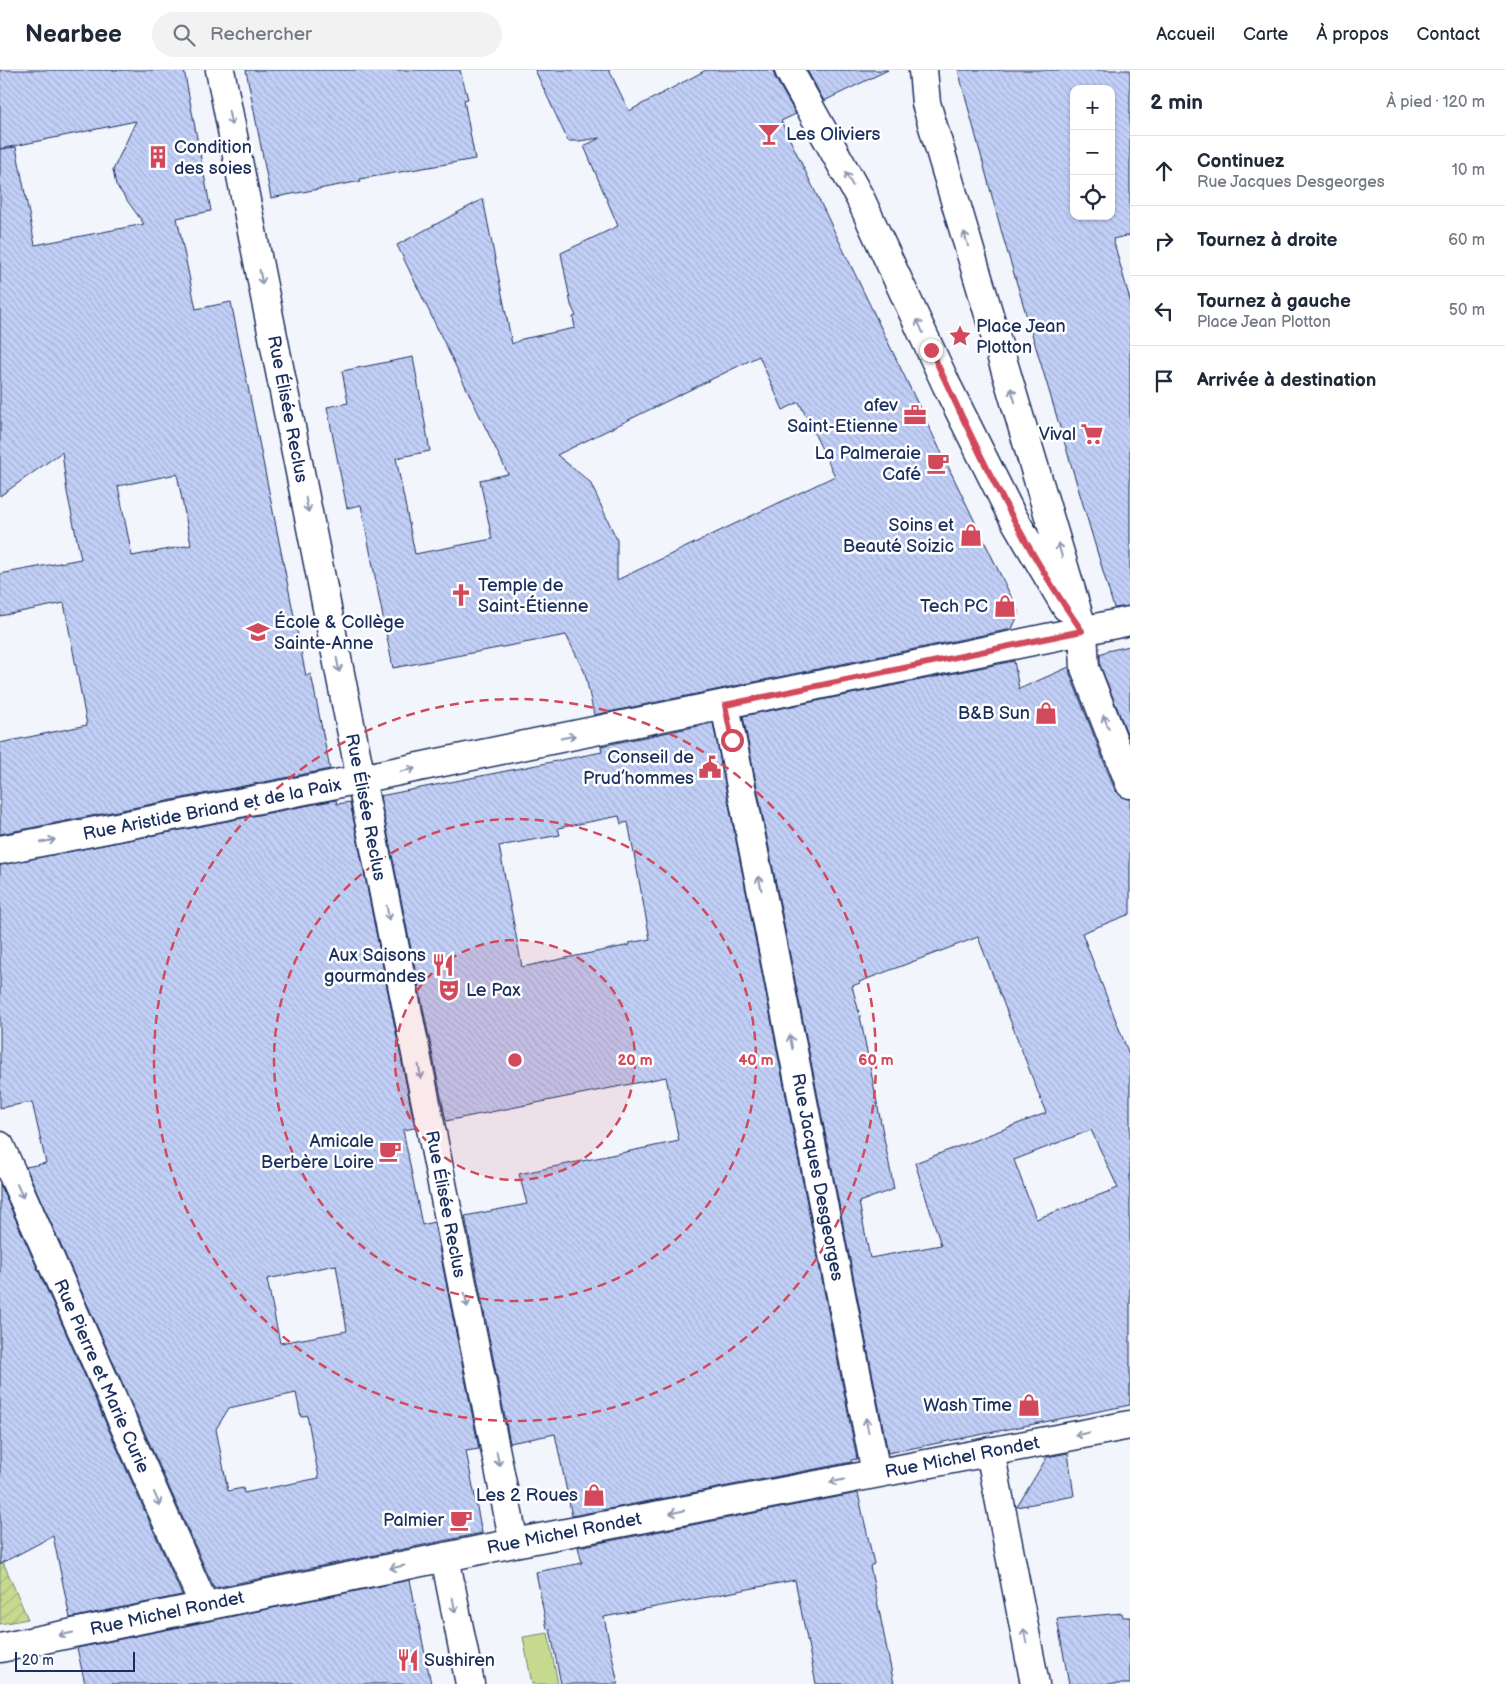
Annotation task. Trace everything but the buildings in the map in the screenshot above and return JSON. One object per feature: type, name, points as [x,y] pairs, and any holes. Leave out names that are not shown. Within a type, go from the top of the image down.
[{"type":"street","name":"Rue Élisée Reclus","points":[[220,70],[514,1543]]},
{"type":"street","points":[[789,70],[860,198],[947,386],[1010,512],[1082,631]]},
{"type":"street","points":[[923,70],[926,103],[1047,505],[1082,631],[1085,668],[1130,784]]},
{"type":"street","name":"Rue Aristide Briand et de la Paix","points":[[0,850],[361,779],[1130,621]]},
{"type":"street","name":"Rue Jacques Desgeorges","points":[[725,705],[876,1473]]},
{"type":"street","name":"Rue Pierre et Marie Curie","points":[[0,1146],[204,1605]]},
{"type":"street","name":"Rue Michel Rondet","points":[[0,1648],[514,1543],[1130,1425]]},
{"type":"street","points":[[990,1451],[1034,1684]]},
{"type":"street","points":[[444,1557],[470,1684]]},
{"type":"green space","points":[[0,1556],[3,1562],[28,1619],[0,1624]]},
{"type":"green space","points":[[548,1633],[558,1684],[532,1684],[523,1637]]},
{"type":"place","name":"Les Oliviers","points":[[769,134]]},
{"type":"place","name":"Condition des soies","points":[[158,157]]},
{"type":"place","name":"Place Jean Plotton","points":[[960,336]]},
{"type":"place","name":"afev Saint-Etienne","points":[[915,415]]},
{"type":"place","name":"Vival","points":[[1092,434]]},
{"type":"place","name":"La Palmeraie Café","points":[[938,463]]},
{"type":"place","name":"Soins et Beauté Soizic","points":[[971,535]]},
{"type":"place","name":"Temple de Saint-Étienne","points":[[461,595]]},
{"type":"place","name":"Tech PC","points":[[1005,606]]},
{"type":"place","name":"École & Collège Sainte-Anne","points":[[258,632]]},
{"type":"place","name":"B&B Sun","points":[[1046,713]]},
{"type":"place","name":"Conseil de Prud’hommes","points":[[710,767]]},
{"type":"place","name":"Aux Saisons gourmandes","points":[[443,965]]},
{"type":"place","name":"Le Pax","points":[[449,990]]},
{"type":"place","name":"Amicale Berbère Loire","points":[[390,1151]]},
{"type":"place","name":"Wash Time","points":[[1029,1405]]},
{"type":"place","name":"Les 2 Roues","points":[[594,1495]]},
{"type":"place","name":"Palmier","points":[[461,1520]]},
{"type":"place","name":"Sushiren","points":[[408,1660]]},
{"type":"route","points":[[732,740],[725,705],[1082,631],[1010,512],[931,350]]}]
